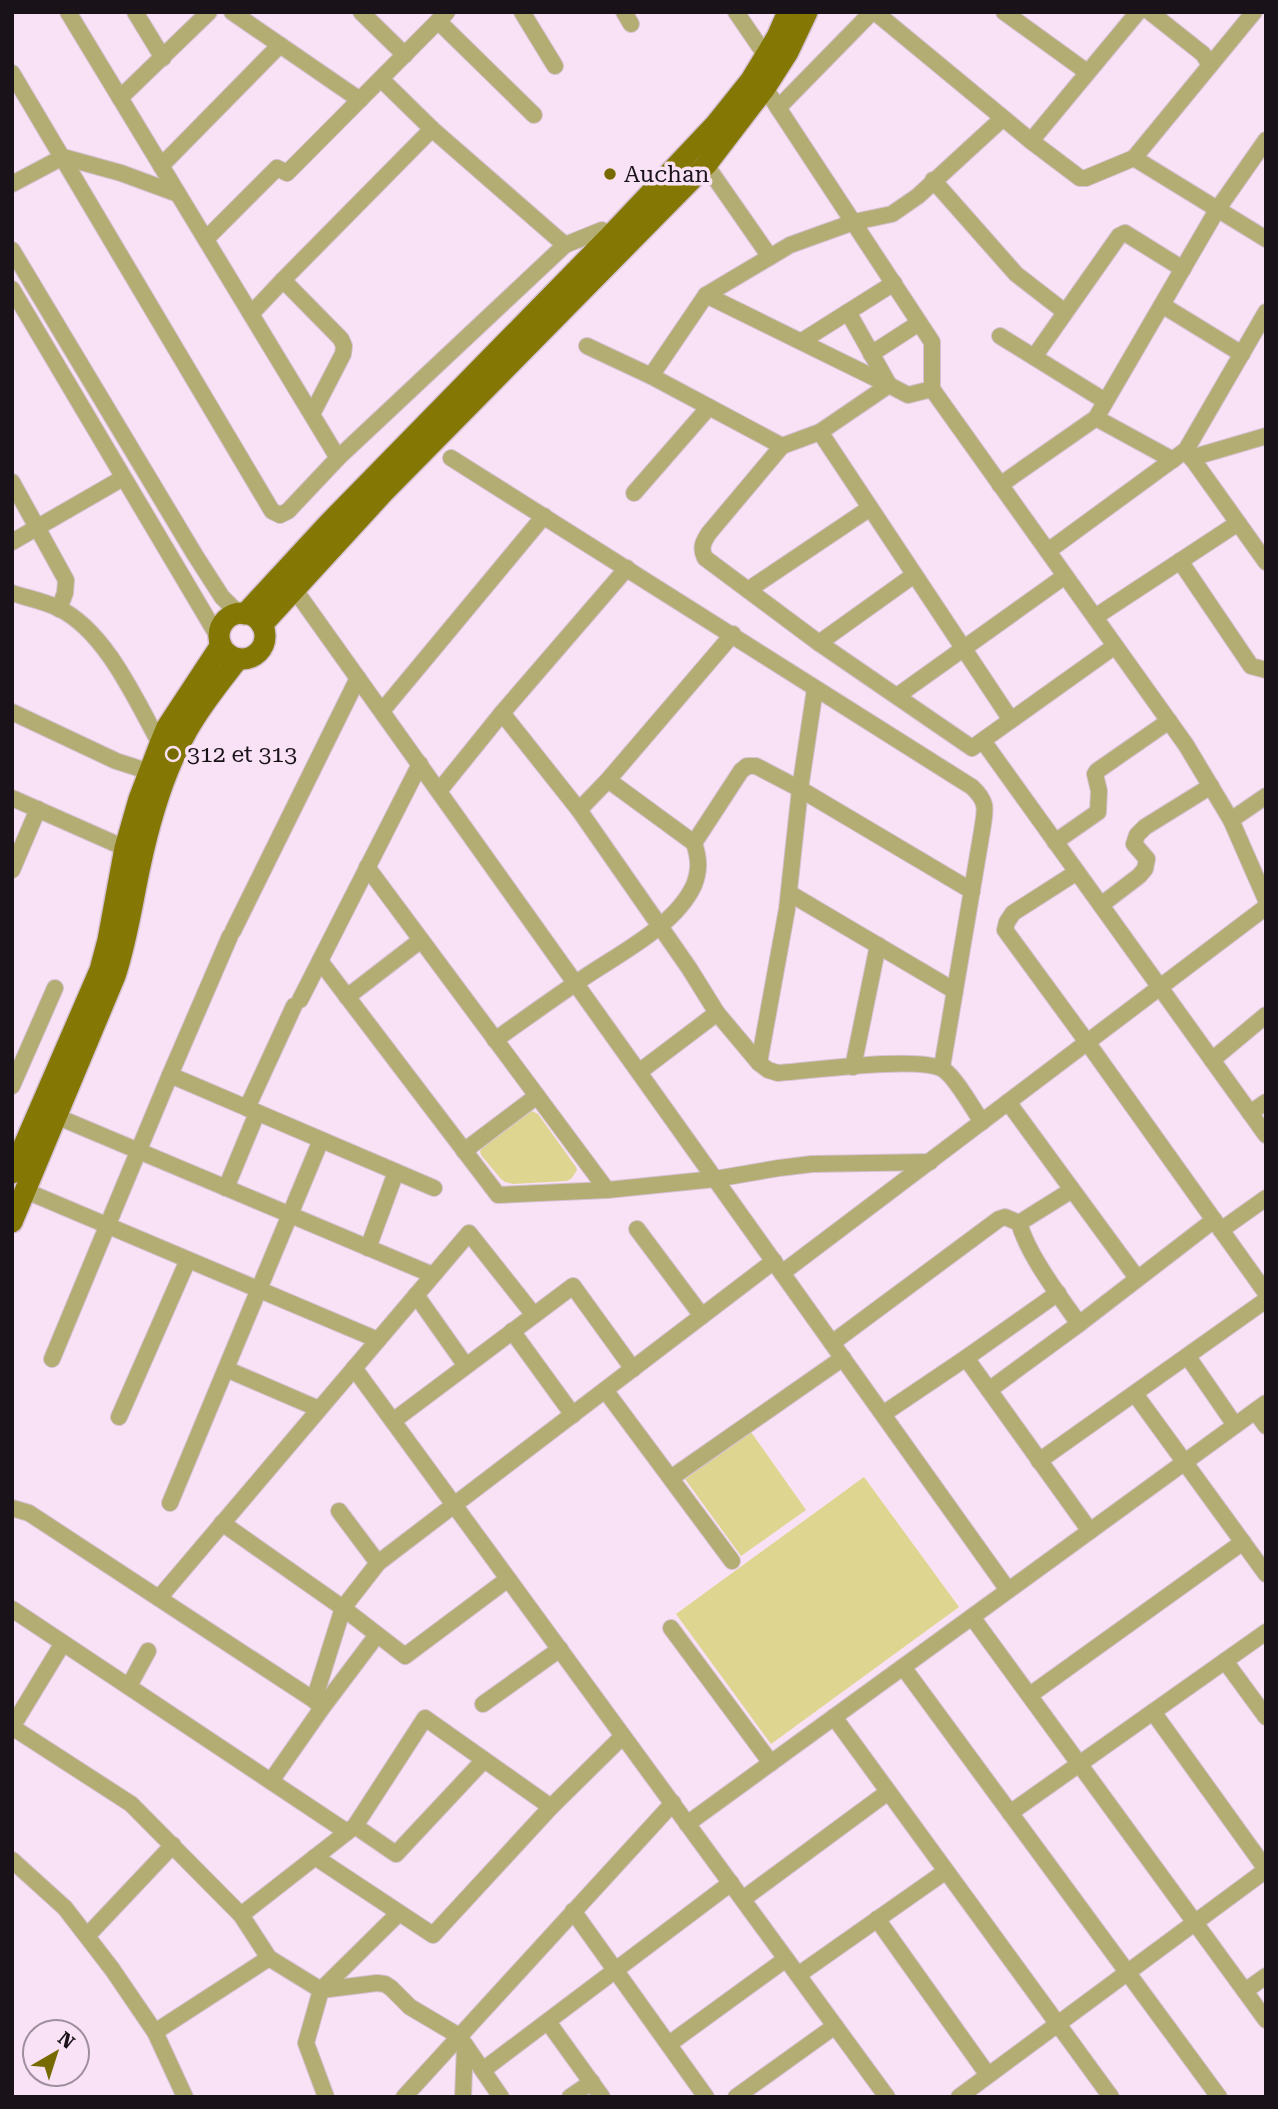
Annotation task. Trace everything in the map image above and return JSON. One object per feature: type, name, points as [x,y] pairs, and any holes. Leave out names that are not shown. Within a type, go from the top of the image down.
[{"type":"main road","points":[[249,618],[338,514],[715,125],[751,80],[788,12]]},
{"type":"main road","points":[[249,618],[265,633],[261,649],[247,659],[238,659],[231,656],[221,642],[220,631],[224,622],[231,617],[249,618],[295,590],[383,493],[706,165],[765,88],[788,52],[807,12]]},
{"type":"main road","points":[[13,1167],[100,970],[125,848],[139,799],[160,744],[221,642]]},
{"type":"main road","points":[[12,1222],[116,976],[148,831],[171,764],[194,720],[238,659]]},
{"type":"street","points":[[68,12],[338,458]]},
{"type":"street","points":[[135,12],[163,58]]},
{"type":"street","points":[[120,98],[209,12]]},
{"type":"street","points":[[232,12],[360,100]]},
{"type":"street","points":[[361,12],[405,55]]},
{"type":"street","points":[[522,12],[555,66]]},
{"type":"street","points":[[736,12],[765,57]]},
{"type":"street","points":[[778,108],[873,12],[1031,141],[1080,177],[1086,178],[1135,158],[1254,12]]},
{"type":"street","points":[[1004,12],[1087,72]]},
{"type":"street","points":[[1031,141],[1138,12]]},
{"type":"street","points":[[1150,12],[1203,54],[1210,65]]},
{"type":"street","points":[[206,239],[277,169],[287,173],[442,17],[534,116]]},
{"type":"street","points":[[161,166],[280,45]]},
{"type":"street","points":[[381,79],[432,129],[565,245]]},
{"type":"street","points":[[15,82],[63,157],[272,511],[280,515],[288,511],[338,458],[565,245],[602,230],[610,236]]},
{"type":"street","points":[[765,88],[932,342],[932,389],[1169,721],[1230,820],[1266,900]]},
{"type":"street","points":[[651,376],[706,295],[790,245],[854,222],[892,214],[918,196],[1003,118]]},
{"type":"street","points":[[251,314],[432,129]]},
{"type":"street","points":[[1000,485],[1096,418],[1217,210],[1266,140]]},
{"type":"street","points":[[12,184],[63,157],[121,173],[178,194]]},
{"type":"street","points":[[1135,158],[1266,239]]},
{"type":"street","points":[[706,165],[770,257]]},
{"type":"street","points":[[933,180],[1016,274],[1065,312]]},
{"type":"street","points":[[1034,357],[1119,236],[1125,233],[1183,269]]},
{"type":"street","points":[[12,250],[222,597],[249,618]]},
{"type":"street","points":[[283,280],[341,339],[344,346],[343,354],[312,414]]},
{"type":"street","points":[[802,341],[894,283]]},
{"type":"street","points":[[12,289],[221,642]]},
{"type":"street","points":[[706,295],[908,395],[932,389]]},
{"type":"street","points":[[1162,305],[1242,354]]},
{"type":"street","points":[[848,312],[889,385]]},
{"type":"street","points":[[1183,456],[1266,312]]},
{"type":"street","points":[[872,354],[919,323]]},
{"type":"street","points":[[1000,336],[1105,401]]},
{"type":"street","points":[[587,346],[651,376],[782,446]]},
{"type":"street","points":[[889,385],[820,432],[782,446],[709,533],[702,544],[705,558],[819,643],[972,748],[1115,646]]},
{"type":"street","points":[[634,493],[709,407]]},
{"type":"street","points":[[1096,418],[1183,456],[1266,562]]},
{"type":"street","points":[[820,432],[1011,720]]},
{"type":"street","points":[[1048,551],[1183,456],[1266,436]]},
{"type":"street","points":[[451,458],[733,634],[815,689],[972,787],[984,799],[984,819],[942,1068]]},
{"type":"street","points":[[12,542],[123,478]]},
{"type":"street","points":[[12,482],[66,580],[65,593],[59,608]]},
{"type":"street","points":[[748,590],[870,508]]},
{"type":"street","points":[[382,710],[544,516]]},
{"type":"street","points":[[1095,617],[1238,523]]},
{"type":"street","points":[[1180,561],[1251,666],[1266,670]]},
{"type":"street","points":[[439,791],[502,713],[627,568]]},
{"type":"street","points":[[819,643],[914,575]]},
{"type":"street","points":[[897,696],[1065,576]]},
{"type":"street","points":[[295,590],[1008,1590]]},
{"type":"street","points":[[12,593],[59,608],[82,624],[105,649],[122,674],[160,744]]},
{"type":"street","points":[[579,810],[733,634]]},
{"type":"street","points":[[52,1359],[232,933],[358,678]]},
{"type":"street","points":[[759,1063],[789,893],[800,789],[815,689]]},
{"type":"street","points":[[12,712],[116,761],[150,772]]},
{"type":"street","points":[[502,713],[579,810],[717,1013],[759,1063],[778,1073],[908,1064],[942,1068],[950,1074],[982,1122]]},
{"type":"street","points":[[1055,842],[1098,811],[1097,771],[1169,721]]},
{"type":"street","points":[[983,741],[1266,1135]]},
{"type":"street","points":[[226,1188],[252,1111],[297,1003],[420,764]]},
{"type":"street","points":[[694,843],[741,771],[747,766],[756,766],[800,789],[972,891]]},
{"type":"street","points":[[495,1040],[661,927],[683,903],[694,885],[699,866],[694,843],[608,780]]},
{"type":"street","points":[[1101,905],[1145,869],[1147,859],[1134,844],[1137,835],[1145,827],[1211,786]]},
{"type":"street","points":[[1230,820],[1266,796]]},
{"type":"street","points":[[12,798],[125,848]]},
{"type":"street","points":[[12,870],[38,809]]},
{"type":"street","points":[[367,867],[607,1190]]},
{"type":"street","points":[[1077,872],[1013,913],[1005,930],[1266,1293]]},
{"type":"street","points":[[789,893],[956,990]]},
{"type":"street","points":[[318,1704],[343,1608],[378,1563],[702,1316],[930,1162],[1266,907]]},
{"type":"street","points":[[347,997],[421,940]]},
{"type":"street","points":[[853,1067],[878,945]]},
{"type":"street","points":[[320,961],[498,1195],[607,1190],[715,1179],[812,1164],[930,1162]]},
{"type":"street","points":[[12,1086],[55,988]]},
{"type":"street","points":[[639,1072],[717,1013]]},
{"type":"street","points":[[1212,1060],[1266,1015]]},
{"type":"street","points":[[170,1075],[434,1188]]},
{"type":"street","points":[[464,1150],[537,1096]]},
{"type":"street","points":[[1009,1102],[1137,1278]]},
{"type":"street","points":[[1250,1113],[1266,1102]]},
{"type":"street","points":[[58,1117],[433,1275]]},
{"type":"street","points":[[170,1503],[321,1140]]},
{"type":"street","points":[[368,1248],[396,1172]]},
{"type":"street","points":[[1019,1223],[1072,1190]]},
{"type":"street","points":[[26,1191],[378,1340]]},
{"type":"street","points":[[989,1390],[1137,1278],[1217,1225],[1266,1198]]},
{"type":"street","points":[[832,1343],[1005,1217],[1019,1223],[1027,1242],[1079,1324]]},
{"type":"street","points":[[637,1228],[702,1316]]},
{"type":"street","points":[[159,1598],[469,1233],[534,1315]]},
{"type":"street","points":[[119,1417],[188,1260]]},
{"type":"street","points":[[393,1420],[573,1286],[634,1368]]},
{"type":"street","points":[[883,1414],[1058,1293]]},
{"type":"street","points":[[416,1295],[466,1366]]},
{"type":"street","points":[[1040,1461],[1266,1300]]},
{"type":"street","points":[[512,1331],[573,1415]]},
{"type":"street","points":[[671,1478],[843,1357]]},
{"type":"street","points":[[1188,1357],[1235,1425]]},
{"type":"street","points":[[966,1359],[1090,1531]]},
{"type":"street","points":[[354,1368],[887,2097]]},
{"type":"street","points":[[226,1369],[319,1409]]},
{"type":"street","points":[[605,1390],[732,1562]]},
{"type":"street","points":[[1135,1394],[1266,1574]]},
{"type":"street","points":[[687,1824],[1261,1407],[1266,1426]]},
{"type":"street","points":[[12,1508],[29,1513],[318,1704]]},
{"type":"street","points":[[339,1511],[378,1563]]},
{"type":"street","points":[[222,1523],[343,1608],[405,1656],[508,1579]]},
{"type":"street","points":[[1030,1696],[1243,1542]]},
{"type":"street","points":[[12,1609],[271,1781],[396,1854],[484,1759]]},
{"type":"street","points":[[972,1617],[1266,2020]]},
{"type":"street","points":[[671,1628],[771,1763]]},
{"type":"street","points":[[1010,1813],[1266,1632]]},
{"type":"street","points":[[271,1781],[318,1704],[377,1635]]},
{"type":"street","points":[[63,1643],[12,1727],[131,1804],[241,1915],[269,1958],[321,1990],[385,1984],[410,2007],[462,2040],[501,2097]]},
{"type":"street","points":[[483,1704],[560,1649]]},
{"type":"street","points":[[129,1686],[148,1651]]},
{"type":"street","points":[[1225,1661],[1266,1717]]},
{"type":"street","points":[[902,1667],[1219,2097]]},
{"type":"street","points":[[959,2097],[1266,1870],[1153,1712]]},
{"type":"street","points":[[834,1717],[1110,2096]]},
{"type":"street","points":[[241,1915],[351,1829],[425,1718],[551,1807]]},
{"type":"street","points":[[315,1857],[433,1935],[551,1807],[623,1736]]},
{"type":"street","points":[[743,1899],[888,1792]]},
{"type":"street","points":[[404,2097],[462,2040],[573,1911],[673,1803]]},
{"type":"street","points":[[87,1936],[173,1845]]},
{"type":"street","points":[[12,1860],[65,1908],[132,1996],[155,2032],[185,2097]]},
{"type":"street","points":[[798,1975],[946,1871]]},
{"type":"street","points":[[483,2070],[731,1883]]},
{"type":"street","points":[[573,1911],[706,2097]]},
{"type":"street","points":[[326,2097],[306,2043],[321,1990],[399,1913]]},
{"type":"street","points":[[877,1919],[988,2075]]},
{"type":"street","points":[[155,2032],[269,1958]]},
{"type":"street","points":[[669,2044],[786,1959]]},
{"type":"street","points":[[1245,1991],[1266,1976]]},
{"type":"street","points":[[548,2022],[602,2097]]},
{"type":"street","points":[[736,2097],[835,2026]]},
{"type":"street","points":[[462,2040],[463,2097]]},
{"type":"street","points":[[570,2097],[592,2082]]},
{"type":"shaded area","points":[[530,1110],[538,1114],[576,1167],[572,1178],[567,1181],[513,1184],[505,1182],[481,1155],[480,1151],[484,1146]]},
{"type":"shaded area","points":[[751,1432],[806,1510],[741,1556],[685,1479]]},
{"type":"shaded area","points":[[864,1477],[959,1607],[771,1744],[676,1614]]},
{"type":"place","name":"Auchan","points":[[610,174]]},
{"type":"place","name":"312 et 313","points":[[173,754]]}]
